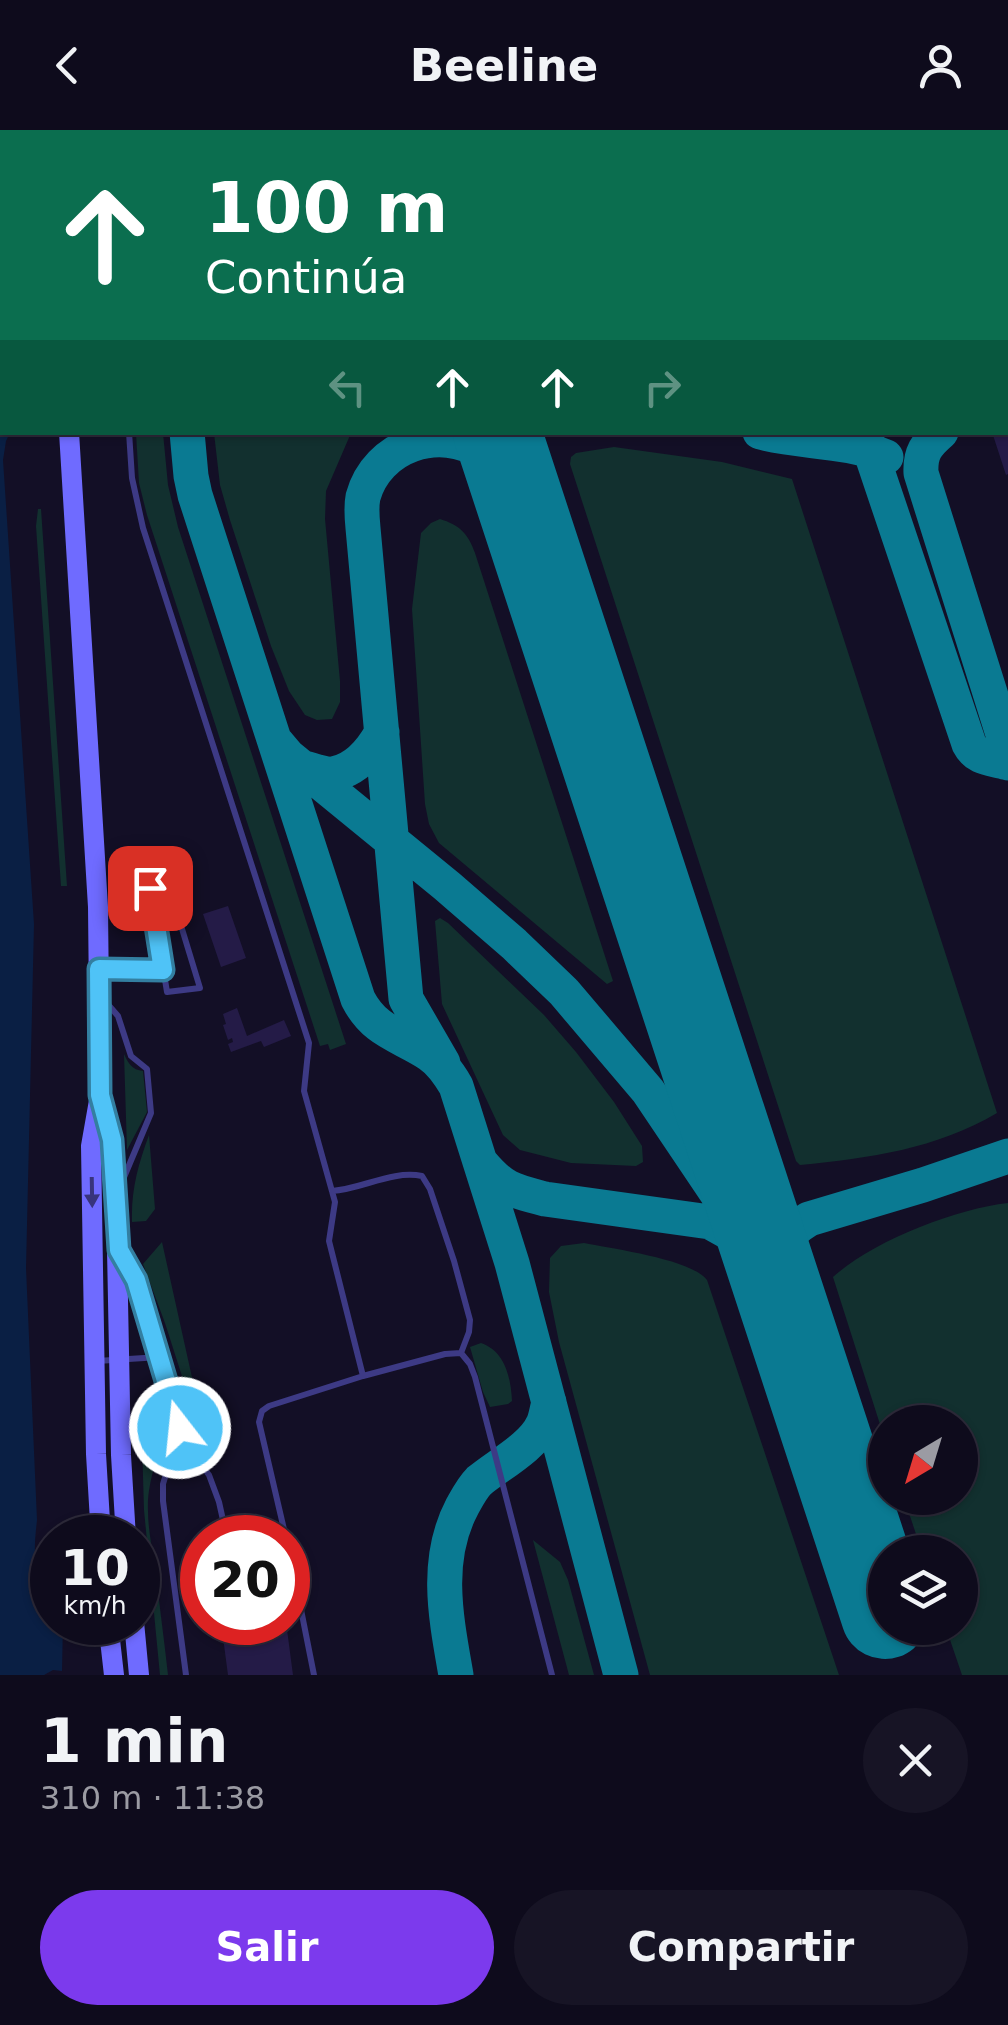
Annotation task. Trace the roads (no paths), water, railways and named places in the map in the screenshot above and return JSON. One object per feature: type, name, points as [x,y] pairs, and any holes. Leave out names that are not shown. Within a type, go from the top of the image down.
[{"type":"main road","points":[[70,435],[98,907],[100,1095],[92,1146],[100,1515]]},
{"type":"main road","points":[[100,1095],[112,1140],[116,1198],[125,1515]]},
{"type":"main road","points":[[110,1645],[114,1675]]},
{"type":"main road","points":[[136,1645],[139,1675]]},
{"type":"main road","points":[[106,1675],[110,1650]]},
{"type":"lane","points":[[129,435],[132,478],[143,528],[310,1043],[304,1090],[335,1202],[329,1241],[363,1376]]},
{"type":"lane","points":[[150,888],[168,992],[200,988],[165,874]]},
{"type":"lane","points":[[99,969],[163,970]]},
{"type":"lane","points":[[99,995],[118,1016],[130,1056],[146,1069],[151,1110],[116,1198]]},
{"type":"lane","points":[[332,1191],[407,1173],[422,1176],[430,1189],[470,1320],[470,1332],[460,1353]]},
{"type":"lane","points":[[119,1250],[136,1280],[180,1428],[210,1475],[222,1515]]},
{"type":"lane","points":[[281,1515],[258,1422],[262,1411],[363,1376],[460,1353]]},
{"type":"lane","points":[[460,1353],[475,1378],[552,1675]]},
{"type":"lane","points":[[94,1361],[160,1357]]},
{"type":"lane","points":[[180,1428],[166,1473],[164,1501],[186,1675]]},
{"type":"lane","points":[[308,1645],[314,1675]]},
{"type":"water","points":[[0,435],[9,435],[3,460],[34,924],[26,1268],[37,1515],[30,1515],[30,1645],[63,1645],[62,1671],[0,1675]]}]
